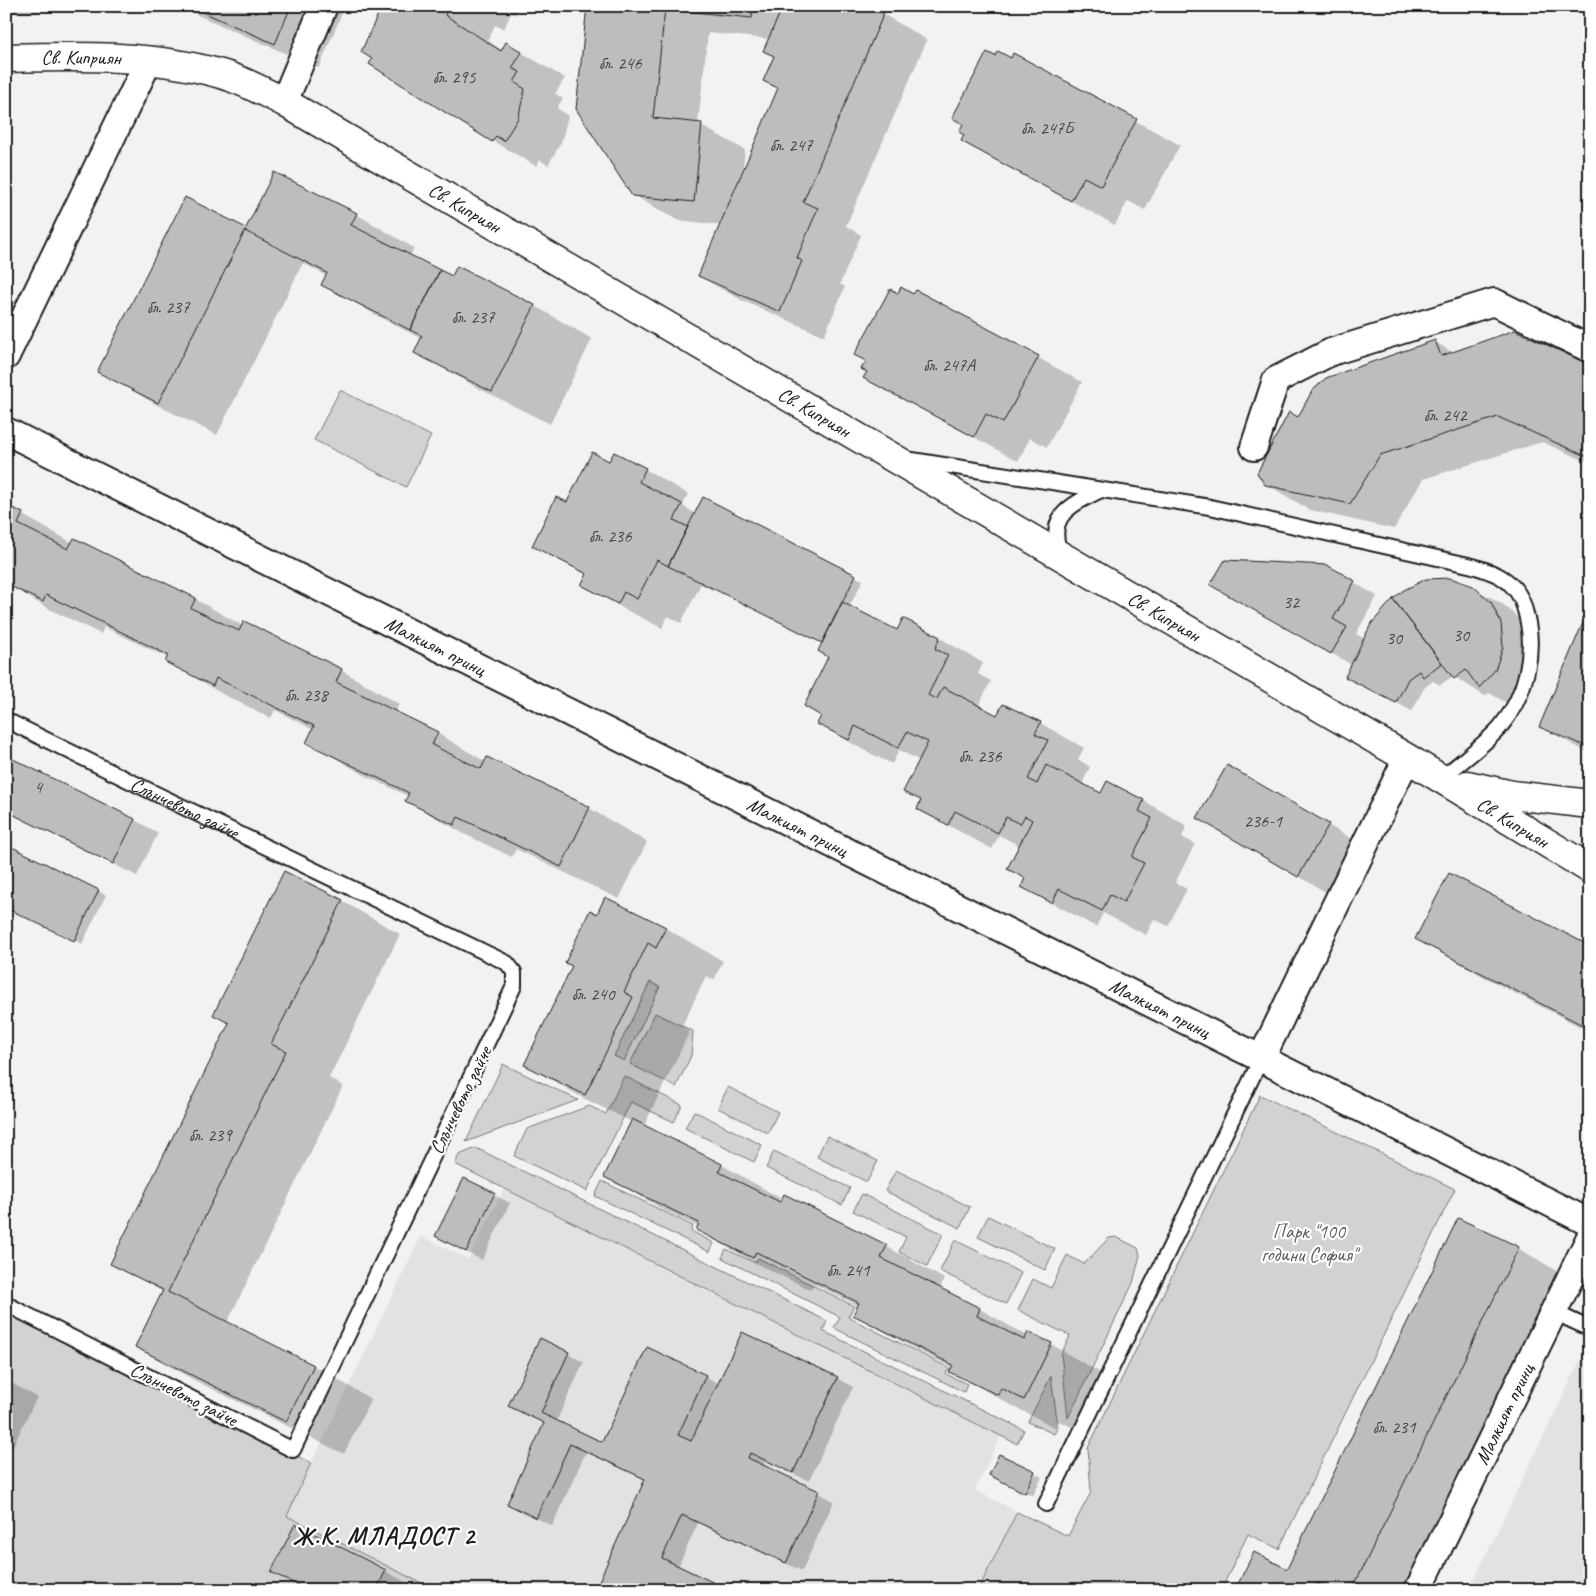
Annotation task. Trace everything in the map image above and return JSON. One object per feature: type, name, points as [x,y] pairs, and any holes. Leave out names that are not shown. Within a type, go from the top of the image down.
[{"type":"street","points":[[284,102],[324,6]]},
{"type":"street","name":"Св. Киприян","points":[[6,58],[93,56],[149,60],[223,75],[284,102],[1407,758],[1590,869]]},
{"type":"street","points":[[9,351],[149,60]]},
{"type":"street","points":[[1254,447],[1276,380],[1331,352],[1494,302],[1590,349]]},
{"type":"street","name":"Малкият принц","points":[[6,432],[1590,1223]]},
{"type":"street","points":[[1261,1059],[1407,758]]},
{"type":"street","points":[[1441,778],[1512,796],[1590,804]]},
{"type":"street","name":"Малкият принц","points":[[1418,1590],[1590,1237]]},
{"type":"lane","points":[[891,457],[1210,507],[1473,566],[1498,574],[1514,587],[1523,604],[1529,626],[1530,655],[1525,679],[1515,706],[1501,726],[1441,778]]},
{"type":"lane","points":[[1062,557],[1056,543],[1058,521],[1074,503],[1101,490]]},
{"type":"lane","name":"Слънчевото зайче","points":[[6,720],[506,963],[514,972],[514,986],[293,1450],[6,1304]]},
{"type":"lane","points":[[1046,1504],[1261,1059]]},
{"type":"lane","points":[[1554,1312],[1590,1330]]},
{"type":"shaded area","points":[[504,1189],[1001,1436],[975,1490],[1017,1512],[978,1590],[435,1590],[286,1516],[421,1236],[468,1259]]},
{"type":"shaded area","points":[[1590,1340],[1590,1590],[1469,1590]]},
{"type":"green space","points":[[340,390],[431,436],[406,487],[314,440]]},
{"type":"green space","points":[[650,982],[660,987],[624,1061],[614,1056]]},
{"type":"green space","points":[[655,1013],[693,1031],[691,1056],[676,1087],[630,1064]]},
{"type":"green space","points":[[503,1064],[578,1100],[466,1142]]},
{"type":"green space","points":[[624,1076],[682,1105],[674,1122],[631,1102],[587,1191],[514,1156],[527,1129],[589,1106],[606,1114]]},
{"type":"green space","points":[[728,1087],[778,1112],[768,1133],[718,1108]]},
{"type":"green space","name":"Парк \"100 години София\"","points":[[1260,1095],[1455,1189],[1279,1549],[1248,1534],[1221,1590],[978,1590],[1017,1512],[1068,1536],[1091,1492],[1088,1448]]},
{"type":"green space","points":[[694,1111],[762,1145],[754,1162],[685,1128]]},
{"type":"green space","points":[[827,1136],[878,1161],[867,1182],[817,1157]]},
{"type":"green space","points":[[476,1148],[827,1321],[823,1331],[1024,1430],[1017,1444],[455,1164],[459,1155]]},
{"type":"green space","points":[[774,1151],[850,1188],[842,1205],[766,1168]]},
{"type":"green space","points":[[896,1170],[970,1207],[960,1228],[885,1191]]},
{"type":"green space","points":[[602,1181],[693,1226],[691,1231],[714,1243],[710,1252],[595,1196]]},
{"type":"green space","points":[[862,1194],[943,1234],[927,1266],[899,1252],[906,1237],[853,1211]]},
{"type":"green space","points":[[988,1216],[1055,1249],[1045,1270],[978,1237]]},
{"type":"green space","points":[[1116,1237],[1138,1248],[1140,1255],[1133,1283],[1068,1418],[1061,1354],[1070,1336],[1018,1310],[1033,1279],[1051,1288],[1067,1255],[1084,1264],[1109,1238]]},
{"type":"green space","points":[[955,1240],[1021,1273],[1006,1304],[940,1271]]},
{"type":"green space","points":[[726,1249],[755,1263],[758,1258],[854,1306],[848,1317],[949,1368],[946,1374],[967,1384],[964,1392],[834,1328],[840,1317],[722,1258]]},
{"type":"green space","points":[[7,1310],[311,1463],[287,1516],[435,1590],[6,1590]]},
{"type":"green space","points":[[1051,1376],[1058,1427],[1054,1434],[1028,1422]]},
{"type":"building","points":[[189,6],[291,6],[275,44]]},
{"type":"building","points":[[377,6],[449,6],[445,15],[501,51],[506,42],[522,52],[512,68],[520,72],[514,82],[525,89],[518,118],[504,141],[496,136],[492,142],[369,64],[372,59],[361,52],[379,12],[375,10]]},
{"type":"building","points":[[587,6],[753,6],[752,18],[665,9],[653,118],[702,123],[694,202],[632,196],[576,109]]},
{"type":"building","points":[[783,6],[867,6],[884,13],[803,202],[818,208],[797,258],[802,261],[780,312],[698,276],[778,88],[763,81],[774,56],[763,51]]},
{"type":"building","points":[[998,51],[1011,58],[1013,53],[1137,119],[1101,186],[1084,177],[1071,201],[961,141],[964,135],[959,132],[963,124],[952,118],[987,52],[995,56]]},
{"type":"building","points":[[274,172],[357,213],[351,225],[440,270],[410,330],[321,285],[327,273],[245,231],[158,403],[97,372],[185,197],[246,228]]},
{"type":"building","points":[[457,266],[535,305],[492,392],[414,353],[422,336],[410,330],[440,270],[452,276]]},
{"type":"building","points":[[901,287],[913,294],[916,290],[1039,356],[1003,423],[986,414],[974,437],[863,378],[867,372],[861,369],[866,361],[854,355],[890,289],[898,293]]},
{"type":"building","points":[[1515,330],[1590,365],[1590,458],[1498,417],[1380,455],[1350,504],[1265,485],[1257,473],[1289,412],[1298,417],[1312,391],[1326,378],[1435,340],[1441,356]]},
{"type":"building","points":[[592,452],[609,461],[614,452],[646,468],[639,482],[682,504],[674,520],[688,527],[668,566],[657,560],[637,599],[624,592],[618,604],[581,585],[587,574],[532,546],[556,497],[567,502]]},
{"type":"building","points":[[703,497],[856,575],[822,643],[668,566]]},
{"type":"building","points":[[7,505],[23,513],[18,524],[68,549],[74,538],[196,598],[191,608],[239,631],[244,621],[342,669],[336,682],[438,732],[432,745],[481,769],[487,757],[590,807],[561,867],[458,817],[454,825],[405,801],[409,793],[306,743],[314,726],[216,678],[213,686],[165,662],[168,655],[46,595],[43,602],[6,584]]},
{"type":"building","points":[[1225,560],[1327,565],[1355,581],[1333,619],[1347,627],[1331,654],[1210,585]]},
{"type":"building","points":[[1450,578],[1473,586],[1491,602],[1501,623],[1503,647],[1495,670],[1479,688],[1466,670],[1454,679],[1393,599],[1404,590],[1426,579]]},
{"type":"building","points":[[1393,599],[1442,663],[1423,677],[1419,671],[1408,679],[1396,703],[1345,677],[1371,624]]},
{"type":"building","points":[[842,602],[897,630],[903,618],[940,637],[935,649],[948,655],[928,695],[937,699],[943,687],[997,715],[1003,704],[1041,722],[1035,734],[1048,740],[1028,779],[1037,784],[1046,765],[1101,793],[1107,781],[1144,800],[1139,811],[1152,818],[1132,857],[1144,863],[1124,902],[1110,895],[1102,911],[1059,889],[1052,903],[1021,887],[1025,878],[1007,869],[1032,820],[1025,816],[1020,824],[1006,817],[998,833],[955,811],[948,825],[917,809],[921,800],[903,792],[928,742],[907,732],[898,748],[855,726],[849,740],[817,724],[821,716],[804,706],[828,657],[818,651]]},
{"type":"building","points":[[1590,606],[1590,748],[1539,727]]},
{"type":"building","points":[[9,757],[135,819],[113,864],[6,811],[6,763]]},
{"type":"building","points":[[1227,765],[1329,824],[1298,877],[1197,818]]},
{"type":"building","points":[[6,844],[99,890],[74,941],[6,908]]},
{"type":"building","points":[[284,871],[343,900],[271,1044],[286,1051],[168,1292],[314,1365],[286,1422],[135,1347],[163,1290],[110,1264],[229,1023],[213,1015]]},
{"type":"building","points":[[1449,873],[1590,946],[1590,1029],[1415,939]]},
{"type":"building","points":[[605,897],[666,927],[656,948],[648,943],[624,992],[633,997],[585,1095],[524,1065],[572,966],[565,963],[590,910],[597,914]]},
{"type":"building","points":[[632,1119],[722,1164],[719,1172],[780,1202],[784,1194],[887,1245],[881,1258],[980,1308],[977,1316],[1024,1340],[1028,1332],[1052,1343],[1024,1400],[1001,1388],[998,1395],[949,1372],[953,1365],[853,1315],[859,1303],[756,1252],[753,1258],[722,1243],[696,1230],[699,1223],[604,1177]]},
{"type":"building","points":[[464,1178],[495,1193],[466,1252],[435,1236]]},
{"type":"building","points":[[1458,1218],[1519,1247],[1352,1590],[1330,1590],[1317,1583],[1313,1590],[1235,1590],[1254,1552],[1287,1569]]},
{"type":"building","points":[[742,1332],[838,1377],[793,1473],[750,1453],[748,1458],[819,1491],[786,1563],[682,1515],[662,1558],[729,1590],[595,1590],[645,1479],[570,1444],[536,1518],[507,1504],[544,1423],[508,1406],[540,1338],[569,1352],[541,1413],[602,1442],[647,1347],[706,1375],[678,1435],[691,1441]]},
{"type":"building","points":[[999,1454],[1035,1471],[1025,1493],[989,1475]]},
{"type":"building","points":[[295,1524],[386,1570],[376,1590],[307,1590],[271,1572]]},
{"type":"district","name":"Ж.К. МЛАДОСТ 2","points":[[384,1535]]}]
